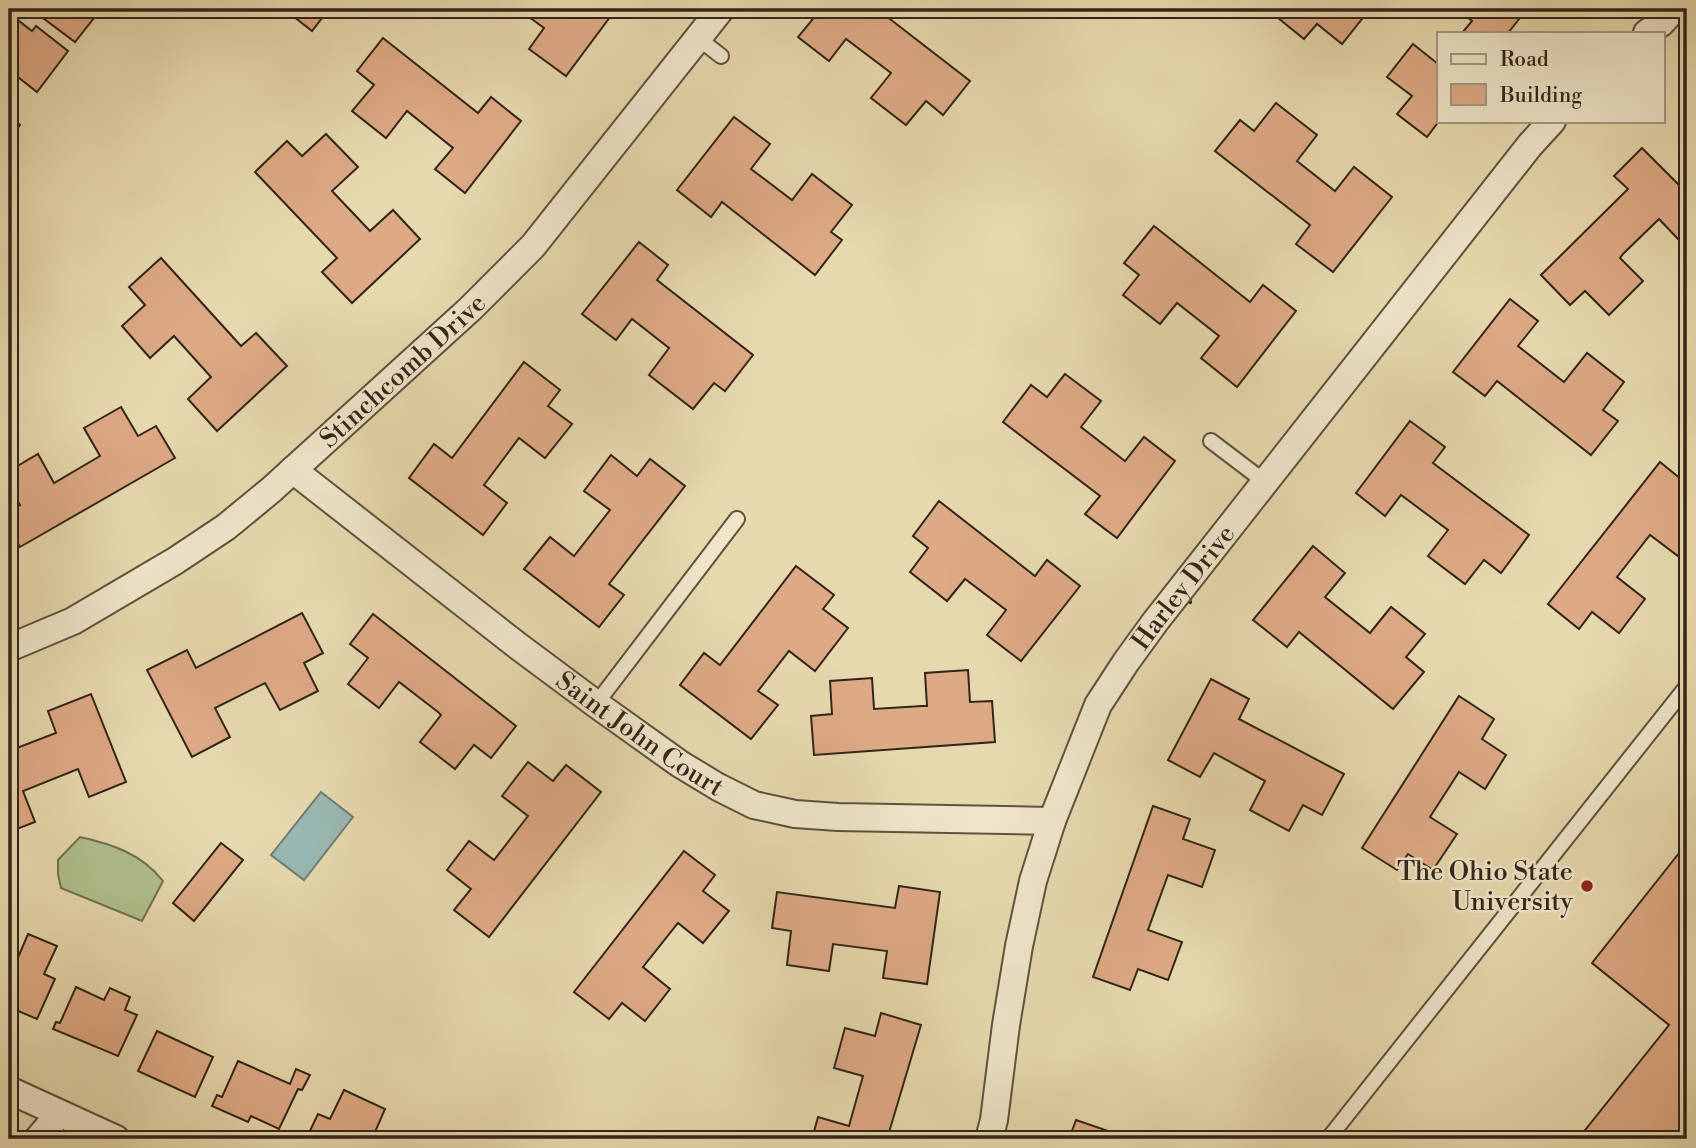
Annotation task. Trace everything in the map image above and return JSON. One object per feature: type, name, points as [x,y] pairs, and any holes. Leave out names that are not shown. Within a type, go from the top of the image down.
[{"type":"street","name":"Stinchcomb Drive","points":[[9,648],[73,621],[175,561],[226,527],[271,490],[470,309],[533,246],[721,9]]},
{"type":"street","points":[[1648,32],[1674,9]]},
{"type":"street","name":"Harley Drive","points":[[989,1139],[1019,946],[1033,881],[1052,821],[1098,705],[1133,652],[1265,482],[1530,145],[1551,122]]},
{"type":"street","name":"Saint John Court","points":[[293,470],[596,704],[680,764],[754,805],[795,814],[838,817],[1052,821]]},
{"type":"street","points":[[9,1090],[116,1139]]},
{"type":"street","points":[[38,1139],[59,1114]]},
{"type":"lane","points":[[698,38],[721,56]]},
{"type":"lane","points":[[1211,441],[1265,482]]},
{"type":"lane","points":[[596,704],[737,519]]},
{"type":"lane","points":[[1328,1139],[1687,686]]},
{"type":"green space","points":[[80,837],[104,843],[136,857],[163,881],[142,921],[61,888],[58,860]]},
{"type":"water","points":[[321,792],[353,817],[304,880],[271,855]]},
{"type":"building","points":[[9,9],[21,9],[14,17],[32,31],[36,26],[68,51],[37,92],[9,70]]},
{"type":"building","points":[[46,9],[101,9],[75,42],[43,18],[49,11]]},
{"type":"building","points":[[284,9],[329,9],[312,31]]},
{"type":"building","points":[[518,9],[616,9],[566,76],[529,49],[544,28]]},
{"type":"building","points":[[821,9],[877,9],[970,81],[943,115],[926,101],[906,125],[871,98],[891,73],[846,39],[829,61],[798,37]]},
{"type":"building","points":[[1275,9],[1369,10],[1342,44],[1317,24],[1304,39],[1272,13]]},
{"type":"building","points":[[1457,9],[1527,9],[1509,32],[1463,32],[1472,21]]},
{"type":"building","points":[[383,38],[478,113],[491,97],[521,121],[465,193],[435,169],[453,148],[407,111],[386,138],[352,111],[374,85],[357,71]]},
{"type":"building","points":[[1413,44],[1437,63],[1438,122],[1427,137],[1397,114],[1412,96],[1387,77]]},
{"type":"building","points":[[1276,103],[1317,135],[1297,161],[1335,191],[1354,167],[1392,197],[1333,272],[1296,244],[1310,225],[1215,151],[1240,120],[1254,131]]},
{"type":"building","points":[[9,116],[20,125],[9,140]]},
{"type":"building","points":[[734,117],[770,144],[751,169],[792,200],[812,174],[852,205],[831,232],[842,240],[815,275],[722,202],[711,217],[677,190]]},
{"type":"building","points":[[326,134],[358,167],[332,191],[370,231],[393,210],[420,239],[352,303],[322,272],[337,258],[255,172],[287,141],[302,156]]},
{"type":"building","points":[[1642,148],[1687,193],[1687,229],[1678,239],[1659,219],[1623,254],[1620,258],[1643,281],[1609,315],[1585,291],[1570,305],[1541,275],[1628,189],[1614,176]]},
{"type":"building","points":[[1154,226],[1250,302],[1263,285],[1296,311],[1237,387],[1201,358],[1219,336],[1177,303],[1160,324],[1123,295],[1139,275],[1124,263]]},
{"type":"building","points":[[639,242],[668,265],[657,280],[753,355],[725,391],[714,383],[693,409],[649,375],[669,348],[632,319],[616,340],[582,314]]},
{"type":"building","points":[[161,258],[241,346],[256,333],[287,366],[217,431],[188,399],[211,377],[174,336],[150,358],[122,326],[145,305],[129,287]]},
{"type":"building","points":[[1510,299],[1538,321],[1518,346],[1564,382],[1587,353],[1624,382],[1603,410],[1618,421],[1591,455],[1497,381],[1485,396],[1453,372]]},
{"type":"building","points":[[524,362],[560,390],[548,406],[572,424],[545,458],[519,438],[484,485],[507,503],[483,535],[409,478],[434,444],[452,458]]},
{"type":"building","points":[[1065,374],[1101,401],[1081,427],[1125,461],[1144,437],[1175,461],[1117,538],[1085,514],[1100,496],[1003,422],[1031,385],[1047,397]]},
{"type":"building","points":[[121,407],[138,436],[156,426],[175,458],[20,547],[9,528],[9,511],[20,505],[9,486],[9,471],[38,454],[54,483],[100,456],[84,428]]},
{"type":"building","points":[[1410,421],[1445,447],[1433,463],[1529,535],[1501,573],[1484,560],[1465,584],[1428,556],[1448,530],[1401,495],[1385,516],[1356,493]]},
{"type":"building","points":[[611,455],[637,476],[650,459],[685,486],[609,584],[624,595],[599,627],[524,569],[550,537],[574,556],[610,510],[584,491]]},
{"type":"building","points":[[1660,462],[1687,484],[1687,492],[1680,502],[1687,508],[1687,545],[1678,556],[1650,535],[1617,577],[1645,599],[1619,633],[1592,612],[1579,629],[1548,604]]},
{"type":"building","points":[[939,501],[1035,576],[1047,560],[1080,586],[1021,661],[987,635],[1006,610],[965,579],[947,601],[910,572],[928,548],[913,536]]},
{"type":"building","points":[[1313,546],[1345,573],[1325,597],[1370,633],[1391,607],[1425,634],[1406,657],[1424,672],[1393,709],[1299,632],[1287,647],[1253,620]]},
{"type":"building","points":[[796,566],[834,595],[823,609],[848,628],[815,671],[789,651],[758,691],[778,705],[751,739],[680,685],[704,653],[720,665]]},
{"type":"building","points":[[302,613],[323,653],[304,663],[318,691],[280,710],[265,683],[215,708],[230,737],[192,757],[147,670],[187,650],[196,668]]},
{"type":"building","points":[[373,614],[516,726],[491,758],[474,745],[455,769],[420,742],[441,715],[438,712],[399,682],[379,708],[348,684],[368,658],[350,644]]},
{"type":"building","points":[[968,670],[970,702],[992,701],[995,742],[814,755],[811,716],[832,714],[830,681],[872,678],[874,709],[927,706],[925,673]]},
{"type":"building","points":[[1211,679],[1249,699],[1239,719],[1344,774],[1322,815],[1303,805],[1289,831],[1250,810],[1265,781],[1214,753],[1200,777],[1168,760]]},
{"type":"building","points":[[91,694],[126,782],[89,797],[78,769],[23,791],[35,822],[9,832],[9,751],[56,733],[48,711]]},
{"type":"building","points":[[1459,696],[1494,719],[1482,739],[1506,755],[1485,789],[1459,772],[1430,817],[1457,834],[1433,870],[1408,854],[1397,870],[1362,848]]},
{"type":"building","points":[[528,762],[553,781],[566,765],[601,792],[489,937],[454,910],[471,889],[447,870],[469,841],[494,860],[528,816],[502,796]]},
{"type":"building","points":[[1153,806],[1190,819],[1183,839],[1215,850],[1202,887],[1168,875],[1148,930],[1182,942],[1168,980],[1138,969],[1130,990],[1093,977]]},
{"type":"building","points":[[221,843],[243,860],[194,921],[173,903]]},
{"type":"building","points":[[1687,843],[1687,1139],[1578,1139],[1669,1025],[1592,963]]},
{"type":"building","points":[[684,851],[715,875],[703,891],[729,911],[703,943],[678,923],[643,967],[670,989],[645,1021],[622,1003],[609,1019],[574,992]]},
{"type":"building","points":[[899,886],[940,892],[927,984],[883,978],[887,951],[833,944],[829,971],[787,965],[791,931],[772,928],[777,892],[895,908]]},
{"type":"building","points":[[28,934],[57,946],[44,974],[55,979],[37,1019],[9,1007],[9,957],[17,960]]},
{"type":"building","points":[[76,987],[104,1000],[110,988],[130,997],[125,1010],[137,1015],[118,1056],[53,1029],[56,1022],[60,1023]]},
{"type":"building","points":[[881,1013],[921,1025],[887,1139],[812,1139],[818,1117],[849,1126],[863,1076],[834,1068],[845,1028],[875,1036]]},
{"type":"building","points":[[157,1031],[213,1057],[195,1097],[138,1071]]},
{"type":"building","points":[[238,1061],[290,1084],[296,1069],[310,1075],[302,1090],[298,1089],[279,1129],[251,1116],[248,1122],[212,1106],[217,1095],[222,1097]]},
{"type":"building","points":[[344,1090],[385,1109],[372,1139],[306,1139],[318,1114],[330,1119]]},
{"type":"building","points":[[1076,1120],[1117,1134],[1115,1139],[1069,1139]]},
{"type":"place","name":"The Ohio State University","points":[[1587,886]]}]
